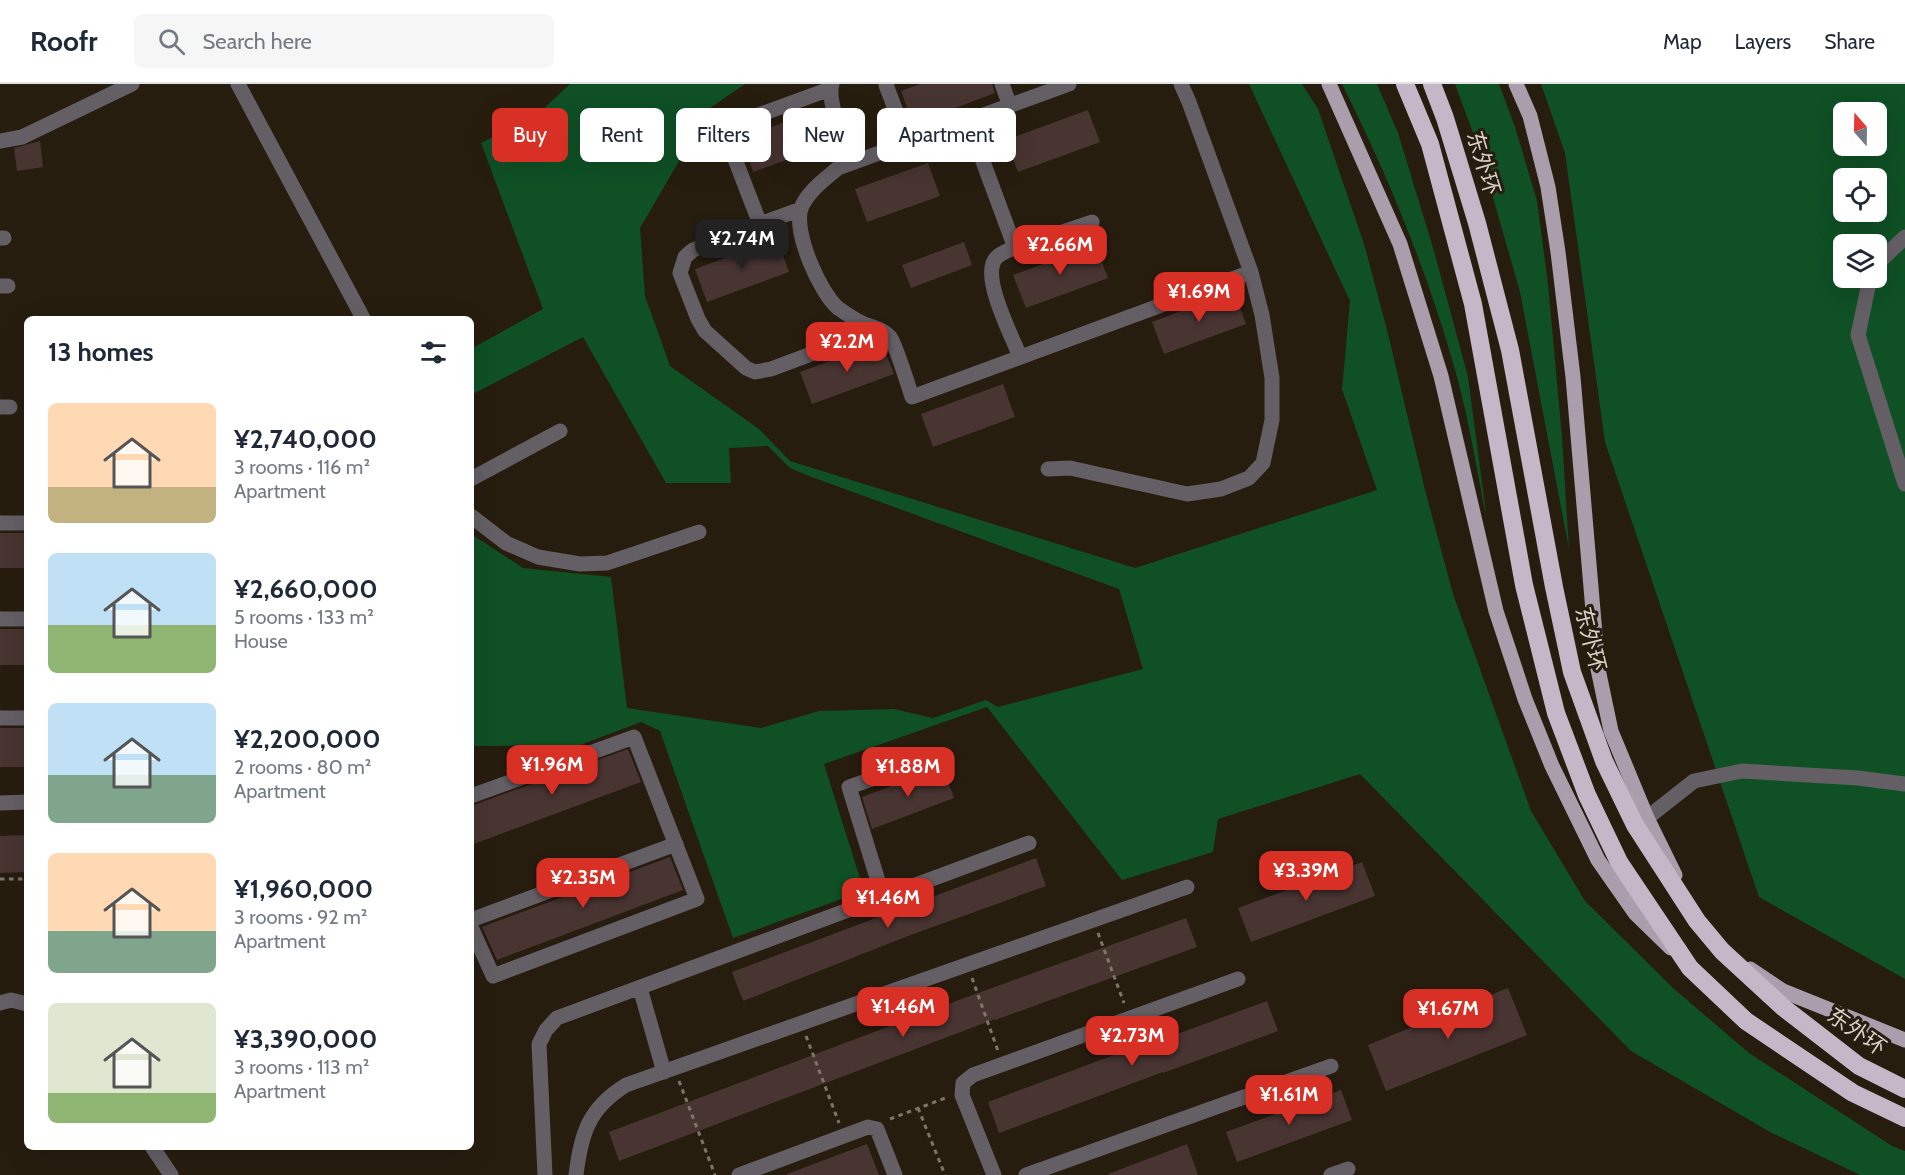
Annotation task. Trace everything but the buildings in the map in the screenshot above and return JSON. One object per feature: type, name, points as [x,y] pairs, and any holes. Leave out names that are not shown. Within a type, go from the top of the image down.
[{"type":"highway","points":[[1405,84],[1430,144],[1473,304],[1524,585],[1556,713],[1587,795],[1619,862],[1690,968],[1746,1021],[1854,1093],[1905,1118]]},
{"type":"highway","name":"东外环","points":[[1432,84],[1445,118],[1477,223],[1510,350],[1572,672],[1604,760],[1635,825],[1697,921],[1722,951],[1784,1008],[1859,1066],[1905,1089]]},
{"type":"main road","points":[[1329,84],[1400,244],[1441,376],[1496,611],[1525,699],[1551,765],[1598,860],[1635,913],[1690,968]]},
{"type":"main road","points":[[1516,84],[1530,116],[1548,187],[1556,241],[1574,376],[1598,669],[1611,731],[1647,818],[1697,921]]},
{"type":"main road","points":[[1722,951],[1783,991],[1905,1040]]},
{"type":"main road","points":[[1854,1093],[1905,1124]]},
{"type":"street","points":[[0,141],[22,136],[132,84]]},
{"type":"street","points":[[238,84],[362,316]]},
{"type":"street","points":[[887,84],[896,108]]},
{"type":"street","points":[[1002,84],[1010,105]]},
{"type":"street","points":[[1002,108],[1069,84]]},
{"type":"street","points":[[1047,469],[1070,468],[1187,494],[1221,489],[1249,478],[1263,463],[1272,420],[1272,378],[1262,315],[1251,272],[1181,84]]},
{"type":"street","points":[[760,224],[728,141],[731,129],[739,122],[831,86],[832,103],[852,163]]},
{"type":"street","points":[[877,154],[838,168],[825,179],[811,193],[801,209],[800,226],[804,248],[828,296],[838,307],[860,322],[879,329],[890,338],[912,397],[1251,272]]},
{"type":"street","points":[[983,162],[1015,248]]},
{"type":"street","points":[[801,209],[693,250],[686,256],[680,273],[705,331],[738,361],[755,372],[879,329]]},
{"type":"street","points":[[1020,357],[994,288],[991,275],[993,262],[999,255],[1015,248],[1092,222]]},
{"type":"street","points":[[1887,254],[1905,237]]},
{"type":"street","points":[[1868,288],[1858,335],[1905,484]]},
{"type":"street","points":[[474,477],[560,431]]},
{"type":"street","points":[[474,518],[506,543],[538,557],[580,564],[607,563],[699,532]]},
{"type":"street","points":[[0,523],[24,523]]},
{"type":"street","points":[[0,619],[24,619]]},
{"type":"street","points":[[0,718],[24,718]]},
{"type":"street","points":[[474,795],[634,737],[697,899],[493,976],[474,934]]},
{"type":"street","points":[[883,897],[849,787],[938,756]]},
{"type":"street","points":[[1647,818],[1694,782],[1742,771],[1858,778],[1905,784]]},
{"type":"street","points":[[0,802],[24,802]]},
{"type":"street","points":[[474,919],[676,843]]},
{"type":"street","points":[[545,1175],[539,1044],[546,1030],[557,1018],[1029,843]]},
{"type":"street","points":[[576,1175],[580,1143],[592,1116],[608,1096],[626,1085],[1187,887]]},
{"type":"street","points":[[994,1175],[962,1095],[963,1083],[973,1075],[1238,979]]},
{"type":"street","points":[[640,988],[669,1070]]},
{"type":"street","points":[[0,1003],[11,1000],[24,1003]]},
{"type":"street","points":[[1026,1175],[1331,1066]]},
{"type":"street","points":[[739,1175],[868,1127],[877,1129],[895,1175]]},
{"type":"street","points":[[154,1150],[171,1175]]},
{"type":"street","points":[[1331,1175],[1348,1169]]},
{"type":"path","points":[[0,879],[24,879]]},
{"type":"path","points":[[1094,920],[1129,1018]]},
{"type":"path","points":[[967,965],[1003,1065]]},
{"type":"path","points":[[801,1023],[844,1136]]},
{"type":"path","points":[[669,1070],[715,1175]]},
{"type":"path","points":[[868,1127],[963,1091]]},
{"type":"path","points":[[918,1108],[945,1175]]},
{"type":"green space","points":[[570,84],[745,84],[710,108],[676,108],[676,162],[678,162],[640,228],[645,296],[670,366],[759,429],[790,461],[1135,568],[1377,490],[1342,389],[1350,301],[1249,84],[1302,84],[1318,109],[1365,247],[1453,594],[1531,811],[1585,901],[1673,988],[1749,1053],[1892,1146],[1905,1151],[1905,1175],[1860,1175],[1770,1132],[1631,1051],[1360,774],[1218,819],[1213,852],[1122,880],[987,707],[824,764],[864,891],[733,938],[660,731],[641,722],[580,745],[474,746],[474,536],[523,568],[611,577],[627,708],[761,728],[819,711],[894,709],[933,718],[986,700],[998,707],[1143,669],[1119,589],[809,476],[790,468],[768,446],[729,448],[731,483],[666,483],[583,337],[474,393],[474,347],[543,309],[481,143],[492,137],[492,162],[568,162],[568,108],[544,108]]},
{"type":"green space","points":[[1342,84],[1377,84],[1398,133],[1434,251],[1468,377],[1487,520],[1462,395],[1434,301],[1392,191]]},
{"type":"green space","points":[[1455,84],[1499,84],[1515,127],[1537,201],[1548,284],[1562,437],[1569,549],[1520,292],[1480,152]]},
{"type":"green space","points":[[1541,84],[1905,84],[1905,979],[1759,897],[1605,442],[1565,153]]}]
